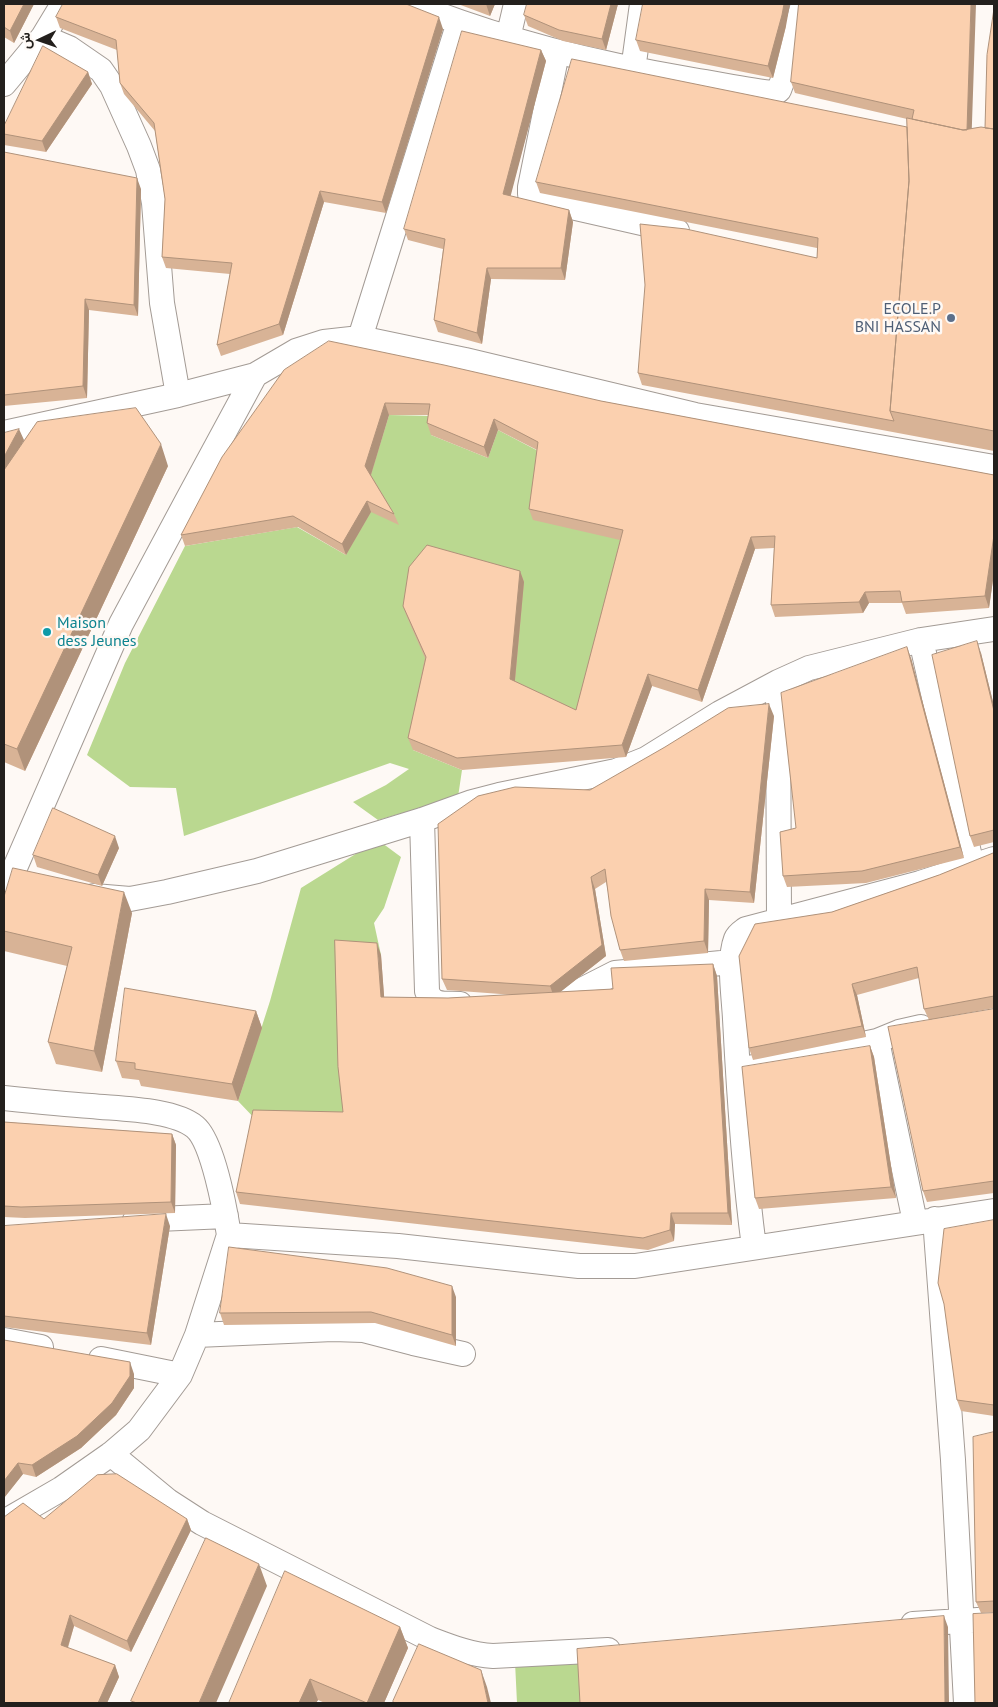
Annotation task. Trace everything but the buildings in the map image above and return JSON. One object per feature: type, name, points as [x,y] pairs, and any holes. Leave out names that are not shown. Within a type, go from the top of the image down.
[{"type":"street","points":[[4,84],[43,37],[63,4]]},
{"type":"street","points":[[411,4],[459,22],[558,52],[633,70],[775,93],[779,90],[782,82],[803,4]]},
{"type":"street","points":[[508,38],[516,4]]},
{"type":"street","points":[[633,70],[642,4]]},
{"type":"street","points":[[360,338],[459,22]]},
{"type":"street","points":[[43,37],[69,48],[101,70],[112,86],[142,154],[148,170],[154,204],[162,303],[178,395]]},
{"type":"street","points":[[558,52],[530,187],[532,198],[639,224],[695,234]]},
{"type":"street","points":[[4,433],[178,395],[255,374],[296,351],[324,342],[360,338],[465,360],[695,415],[994,467]]},
{"type":"street","points":[[15,884],[121,624],[255,374]]},
{"type":"street","points":[[74,892],[130,899],[167,892],[257,871],[422,820],[472,802],[616,771],[646,759],[720,713],[809,668],[921,640],[994,629]]},
{"type":"street","points":[[921,640],[972,866]]},
{"type":"street","points":[[778,682],[779,920]]},
{"type":"street","points":[[422,820],[427,991],[429,998],[433,1002],[439,1003],[483,1004]]},
{"type":"street","points":[[754,1247],[745,1180],[738,1070],[732,962],[736,940],[746,929],[920,883],[994,859]]},
{"type":"street","points":[[528,1003],[562,1000],[615,973],[732,962]]},
{"type":"street","points":[[738,1070],[877,1041],[899,1032],[940,1024]]},
{"type":"street","points":[[877,1041],[925,1221],[953,1460],[966,1703]]},
{"type":"street","points":[[4,1098],[148,1112],[183,1121],[195,1128],[206,1142],[227,1225],[197,1335],[180,1375],[139,1430],[111,1454],[61,1489],[4,1522]]},
{"type":"street","points":[[115,1222],[227,1225],[579,1266],[635,1266],[994,1211]]},
{"type":"street","points":[[197,1335],[333,1329],[363,1330],[463,1354]]},
{"type":"street","points":[[4,1340],[180,1375]]},
{"type":"street","points":[[111,1454],[212,1540],[291,1579],[430,1638],[477,1655],[493,1656],[628,1649]]},
{"type":"street","points":[[894,1626],[994,1619]]},
{"type":"green space","points":[[389,415],[434,416],[431,435],[488,458],[498,430],[542,453],[627,542],[580,722],[430,668],[413,750],[462,770],[458,797],[378,820],[353,802],[386,785],[409,769],[390,763],[184,836],[176,788],[130,787],[87,755],[125,663],[185,546],[297,527],[346,555]]},
{"type":"green space","points":[[378,840],[401,857],[384,908],[374,923],[381,955],[340,951],[347,1124],[258,1122],[238,1101],[270,1001],[301,888]]},
{"type":"green space","points":[[581,1661],[584,1703],[517,1703],[515,1662]]},
{"type":"place","name":"ECOLE.P BNI HASSAN","points":[[951,318]]},
{"type":"place","name":"Maison dess Jeunes","points":[[47,632]]}]
